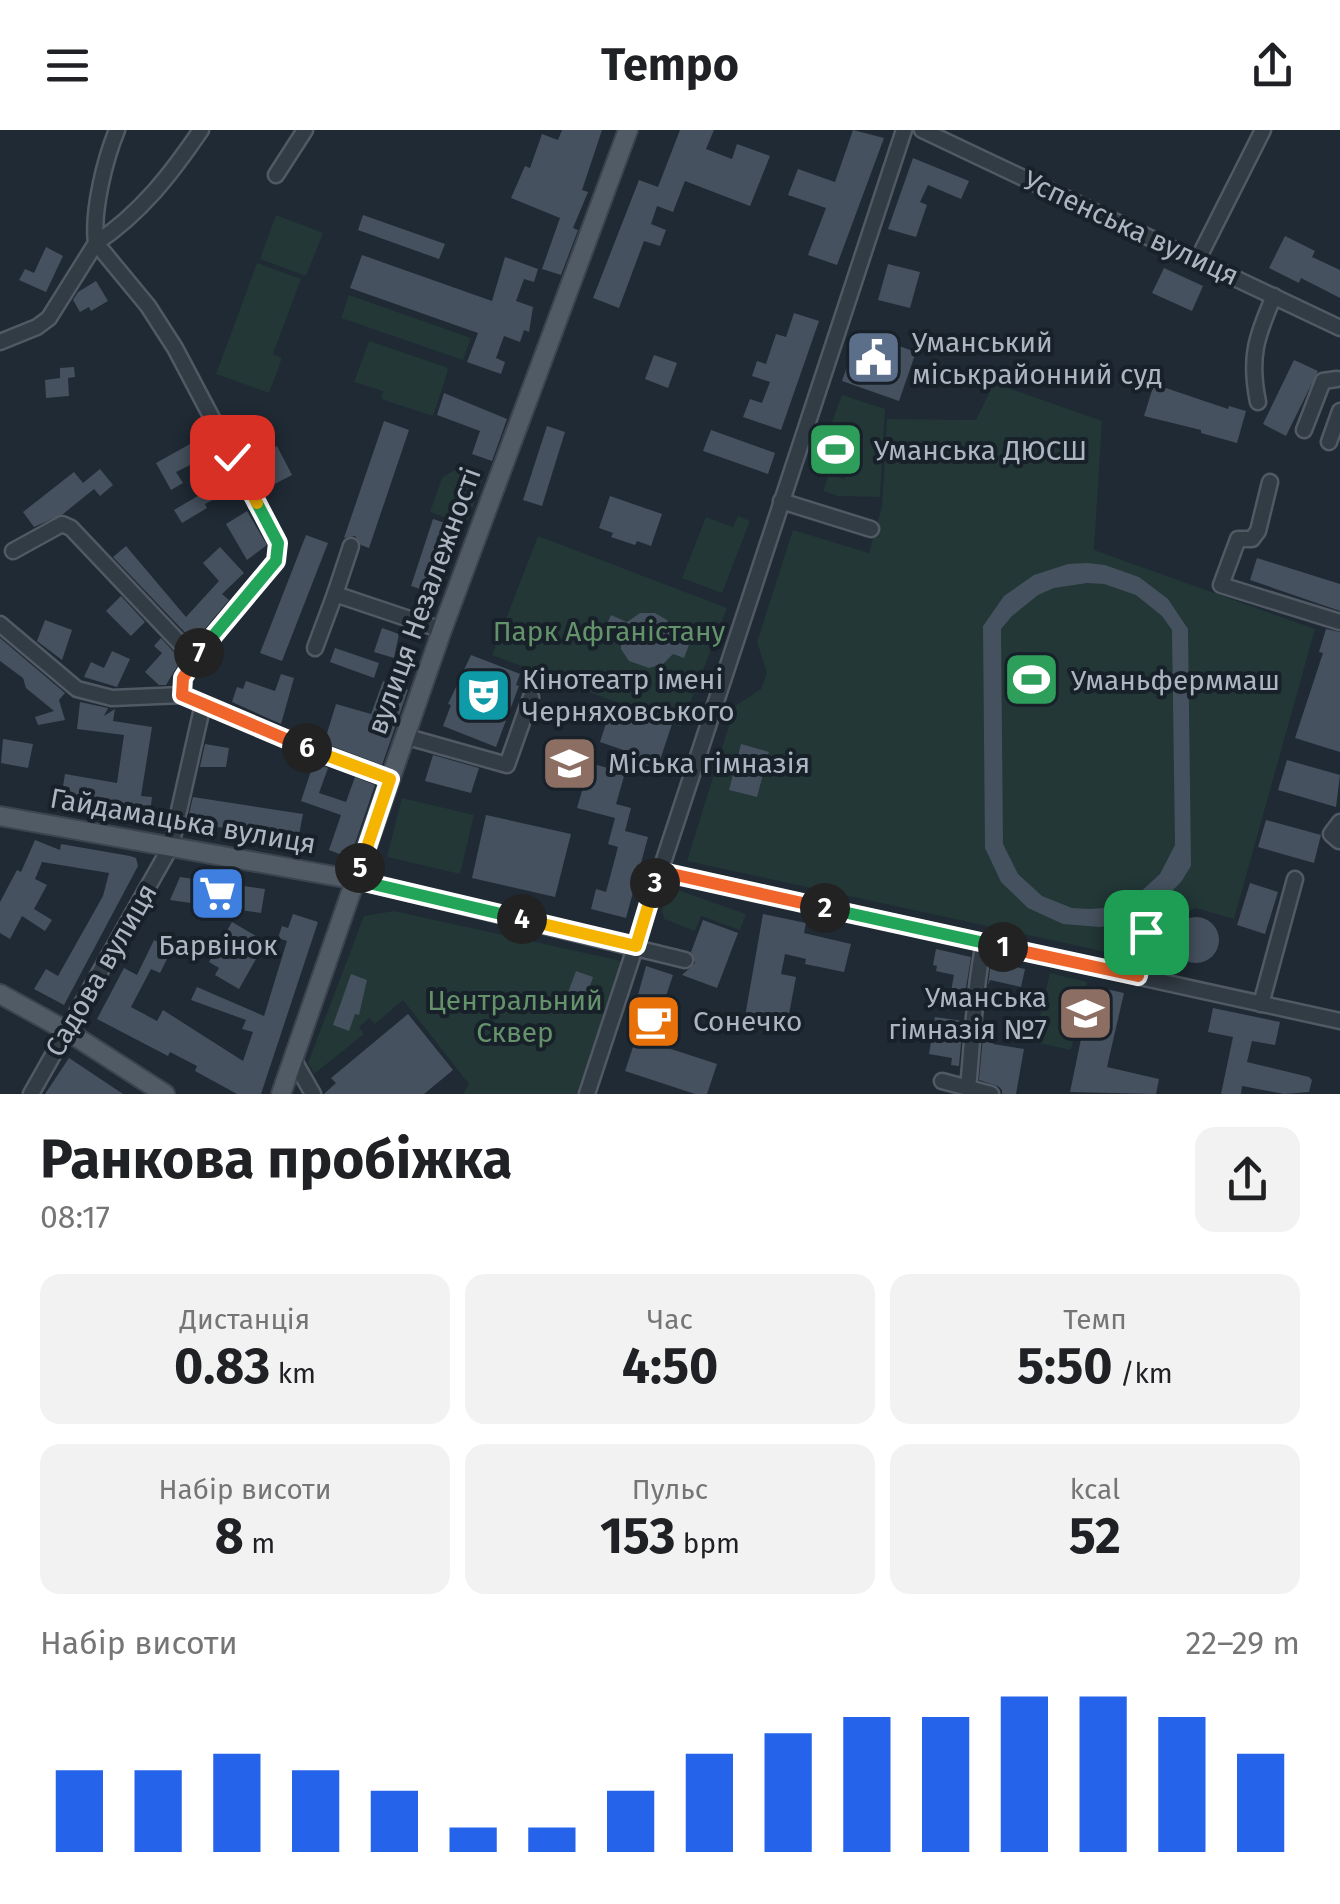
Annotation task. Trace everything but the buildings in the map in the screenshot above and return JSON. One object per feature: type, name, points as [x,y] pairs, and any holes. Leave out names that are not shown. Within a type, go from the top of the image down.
[{"type":"main road","name":"вулиця Незалежності","points":[[281,1094],[442,630],[628,130]]},
{"type":"main road","name":"Гайдамацька вулиця","points":[[0,816],[356,880]]},
{"type":"main road","points":[[0,994],[67,1031],[164,1094]]},
{"type":"street","points":[[118,130],[107,154],[94,229],[96,243],[148,306],[175,348],[278,543],[276,561],[194,658],[183,678],[182,695]]},
{"type":"street","points":[[0,342],[50,318],[96,243],[129,221],[201,130]]},
{"type":"street","points":[[276,175],[305,130]]},
{"type":"street","points":[[587,1094],[904,130]]},
{"type":"street","name":"Успенська вулиця","points":[[922,130],[1340,328]]},
{"type":"street","points":[[1198,259],[1263,130]]},
{"type":"street","points":[[1258,402],[1252,373],[1256,337],[1274,296]]},
{"type":"street","points":[[1304,430],[1323,381],[1339,378]]},
{"type":"street","points":[[1329,442],[1340,411]]},
{"type":"street","points":[[1270,482],[1258,530],[1252,539],[1238,539],[1221,585],[1340,622]]},
{"type":"street","points":[[781,501],[871,529]]},
{"type":"street","points":[[13,551],[54,526],[71,528],[194,658]]},
{"type":"street","points":[[315,648],[352,546]]},
{"type":"street","points":[[335,594],[442,630]]},
{"type":"street","points":[[0,624],[78,689],[112,698],[182,695],[390,779]]},
{"type":"street","points":[[404,736],[508,765],[532,697]]},
{"type":"street","name":"Садова вулиця","points":[[30,1094],[171,846],[203,704]]},
{"type":"street","points":[[1340,818],[1330,834],[1340,841]]},
{"type":"street","points":[[658,871],[1340,1021]]},
{"type":"street","points":[[1262,1004],[1294,878]]},
{"type":"street","points":[[356,880],[685,960]]},
{"type":"street","points":[[1138,976],[1146,932]]},
{"type":"street","points":[[968,1088],[976,1020],[972,1004],[984,943]]},
{"type":"street","points":[[293,1059],[309,1092]]},
{"type":"street","points":[[942,1081],[990,1094]]},
{"type":"green space","points":[[276,215],[323,233],[306,276],[260,259]]},
{"type":"green space","points":[[257,263],[301,279],[273,354],[282,358],[269,393],[216,374]]},
{"type":"green space","points":[[349,295],[471,338],[463,360],[341,318]]},
{"type":"green space","points":[[369,341],[446,367],[433,416],[381,399],[383,391],[354,382]]},
{"type":"green space","name":"Уманьферммаш","points":[[994,383],[1102,421],[1094,550],[1315,629],[1234,919],[1196,908],[1170,931],[1157,963],[687,861],[735,706],[761,689],[767,673],[757,642],[793,530],[869,553],[882,506],[887,419],[976,420]]},
{"type":"green space","points":[[842,395],[885,409],[880,497],[838,496],[823,491],[829,474],[844,479],[857,439],[830,427]]},
{"type":"green space","points":[[462,465],[485,474],[466,525],[430,512],[442,478]]},
{"type":"green space","points":[[738,516],[750,521],[722,593],[682,578],[706,517],[733,527]]},
{"type":"green space","name":"Парк Афганістану","points":[[538,536],[727,608],[681,727],[492,655]]},
{"type":"green space","points":[[402,798],[474,815],[460,874],[387,857]]},
{"type":"green space","points":[[675,889],[746,914],[740,930],[701,916],[695,931],[664,919],[662,910],[669,892]]},
{"type":"green space","name":"Центральний Сквер","points":[[394,911],[626,962],[583,1094],[463,1094],[469,1084],[403,1000],[375,1024],[369,1018],[359,1027],[364,1034],[314,1074],[308,1063],[364,916]]},
{"type":"green space","points":[[1050,973],[1087,982],[1071,1050],[1034,1042]]},
{"type":"place","name":"Уманський міськрайонний суд","points":[[873,358]]},
{"type":"place","name":"Уманська ДЮСШ","points":[[835,450]]},
{"type":"place","name":"Уманьферммаш","points":[[1032,680]]},
{"type":"place","name":"Кінотеатр імені Черняховського","points":[[483,695]]},
{"type":"place","name":"Міська гімназія","points":[[569,763]]},
{"type":"place","name":"Барвінок","points":[[218,894]]},
{"type":"place","name":"Уманська гімназія №7","points":[[1086,1013]]},
{"type":"place","name":"Сонечко","points":[[654,1021]]},
{"type":"route","points":[[232,457],[278,543],[276,561],[194,658],[183,678],[182,695],[390,779],[356,880],[636,946],[658,871],[1138,976],[1146,932]]}]
